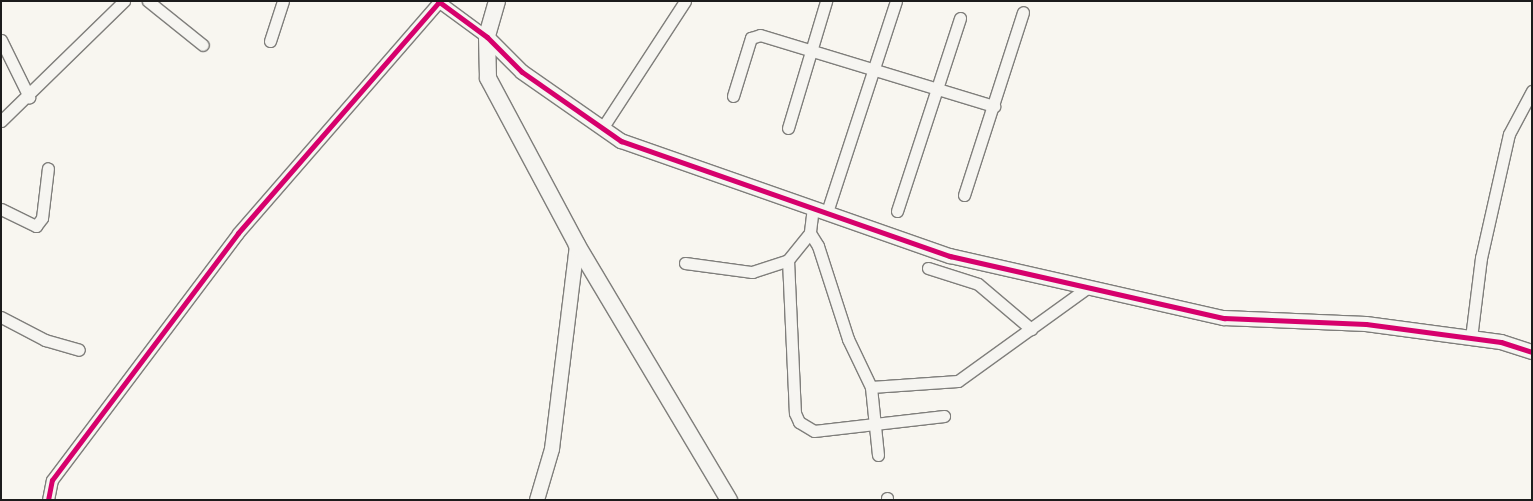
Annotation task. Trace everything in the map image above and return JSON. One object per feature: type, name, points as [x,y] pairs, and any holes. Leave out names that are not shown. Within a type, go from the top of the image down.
[{"type":"main road","points":[[497,1],[487,37],[488,78],[577,245],[729,500]]},
{"type":"street","points":[[1,121],[29,97],[124,1]]},
{"type":"street","points":[[148,1],[203,45]]},
{"type":"street","points":[[270,41],[283,1]]},
{"type":"street","points":[[603,127],[685,1]]},
{"type":"street","points":[[788,128],[826,1]]},
{"type":"street","points":[[827,212],[896,1]]},
{"type":"street","points":[[48,500],[52,480],[238,233],[439,2],[487,37],[522,72],[621,141],[950,256],[1224,318],[1366,324],[1501,342],[1532,352]]},
{"type":"street","points":[[964,196],[1023,12]]},
{"type":"street","points":[[897,211],[960,18]]},
{"type":"street","points":[[733,96],[750,42],[756,35],[994,106]]},
{"type":"street","points":[[1,40],[29,97]]},
{"type":"street","points":[[1471,338],[1481,258],[1509,134],[1532,91]]},
{"type":"street","points":[[1,208],[36,226],[42,218],[48,168]]},
{"type":"street","points":[[686,264],[752,272],[788,260],[810,233],[813,207]]},
{"type":"street","points":[[810,233],[821,254],[848,339],[871,387],[878,455]]},
{"type":"street","points":[[537,500],[552,449],[577,245]]},
{"type":"street","points":[[788,260],[795,413],[799,422],[814,431],[944,416]]},
{"type":"street","points":[[928,268],[978,284],[1031,329]]},
{"type":"street","points":[[871,387],[958,381],[1087,288]]},
{"type":"street","points":[[1,317],[45,340],[79,350]]},
{"type":"cycle path","points":[[438,1],[487,37],[522,72],[621,141],[950,256],[1224,318],[1366,324],[1501,342],[1532,352]]},
{"type":"cycle path","points":[[48,500],[52,480],[238,233],[439,2]]}]
